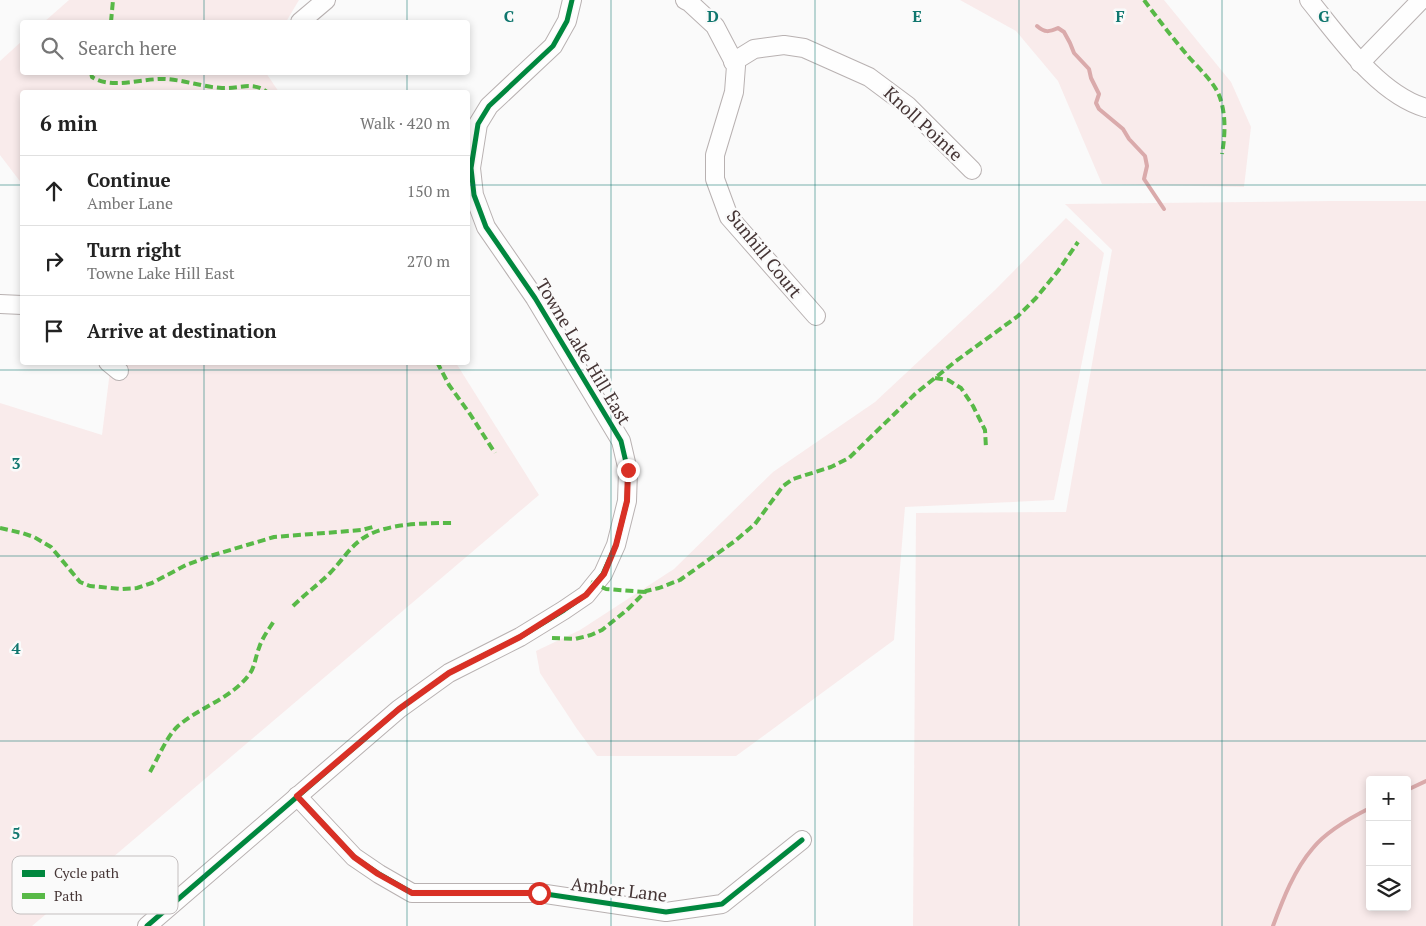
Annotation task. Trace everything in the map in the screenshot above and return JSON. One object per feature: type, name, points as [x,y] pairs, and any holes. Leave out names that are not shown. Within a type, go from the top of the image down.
[{"type":"street","points":[[302,20],[326,0]]},
{"type":"street","name":"Towne Lake Hill East","points":[[178,899],[399,709],[449,673],[520,637],[586,595],[604,574],[616,545],[627,501],[628,470],[621,441],[535,298],[486,226],[474,195],[471,168],[478,124],[489,106],[553,46],[567,21],[572,0]]},
{"type":"street","name":"Sunhill Court","points":[[685,0],[714,26],[736,66],[734,92],[715,155],[715,179],[729,216],[816,316]]},
{"type":"street","points":[[1309,0],[1360,63],[1386,87],[1416,105],[1426,108]]},
{"type":"street","points":[[1360,63],[1421,0]]},
{"type":"street","name":"Knoll Pointe","points":[[734,62],[754,49],[784,45],[804,48],[869,77],[908,106],[972,170]]},
{"type":"street","points":[[0,304],[20,305]]},
{"type":"street","name":"Amber Lane","points":[[297,796],[354,857],[378,874],[412,893],[539,893],[666,912],[722,904],[802,840]]},
{"type":"street","name":"Towne Lake Hill East","points":[[147,926],[161,914]]},
{"type":"shaded area","points":[[69,0],[299,0],[287,20],[46,20]]},
{"type":"shaded area","points":[[960,0],[1164,0],[1231,82],[1251,127],[1244,187],[1102,184],[1058,81],[1016,31]]},
{"type":"shaded area","points":[[20,43],[20,75],[267,75],[278,90],[20,90],[20,181],[0,155],[0,61]]},
{"type":"shaded area","points":[[1426,201],[1426,926],[913,926],[916,513],[1066,512],[1112,250],[1065,204]]},
{"type":"shaded area","points":[[1066,218],[1104,253],[1054,500],[905,507],[894,640],[736,756],[597,756],[540,673],[536,651],[580,630],[674,569],[773,472],[875,402],[995,290]]},
{"type":"shaded area","points":[[111,365],[457,365],[539,495],[114,856],[12,856],[12,914],[46,914],[32,926],[0,926],[0,403],[102,435]]},
{"type":"waterway","points":[[1037,26],[1045,31],[1058,28],[1064,32],[1074,53],[1089,69],[1099,94],[1096,103],[1099,109],[1123,129],[1129,139],[1145,156],[1147,166],[1144,179],[1164,209]]},
{"type":"waterway","points":[[1411,788],[1426,781]]},
{"type":"waterway","points":[[1273,926],[1295,875],[1313,848],[1347,820],[1366,810]]},
{"type":"marked path","points":[[111,20],[113,0]]},
{"type":"marked path","points":[[1144,0],[1181,48],[1216,88],[1223,107],[1224,134],[1222,154]]},
{"type":"marked path","points":[[92,75],[100,81],[108,83],[165,79],[222,88],[251,86],[264,90]]},
{"type":"marked path","points":[[552,638],[575,639],[602,630],[627,610],[646,591],[680,580],[735,541],[755,524],[783,486],[793,479],[831,467],[849,458],[915,394],[956,361],[1018,316],[1058,271],[1078,242]]},
{"type":"marked path","points":[[439,365],[449,385],[495,453]]},
{"type":"marked path","points":[[935,378],[948,380],[961,388],[985,430],[986,448]]},
{"type":"marked path","points":[[293,606],[325,577],[350,549],[374,532],[396,526],[454,523]]},
{"type":"marked path","points":[[0,528],[34,537],[51,547],[80,582],[90,586],[121,589],[137,588],[152,583],[186,565],[274,537],[362,530],[373,527]]},
{"type":"marked path","points":[[591,582],[606,589],[645,592]]},
{"type":"marked path","points":[[150,772],[166,741],[178,726],[233,691],[248,676],[254,666],[262,641],[274,621]]},
{"type":"cycle path","points":[[178,899],[399,709],[449,673],[520,637],[586,595],[603,574],[616,545],[627,501],[628,471],[621,441],[535,298],[486,227],[474,195],[471,168],[478,124],[489,106],[553,46],[567,21],[572,0]]},
{"type":"cycle path","points":[[297,796],[354,857],[412,893],[539,893],[666,912],[722,904],[802,840]]},
{"type":"cycle path","points":[[147,926],[161,914]]},
{"type":"route","points":[[539,893],[412,893],[378,874],[354,857],[297,796],[399,709],[449,673],[520,637],[586,595],[604,574],[616,545],[627,501],[628,470]]}]
